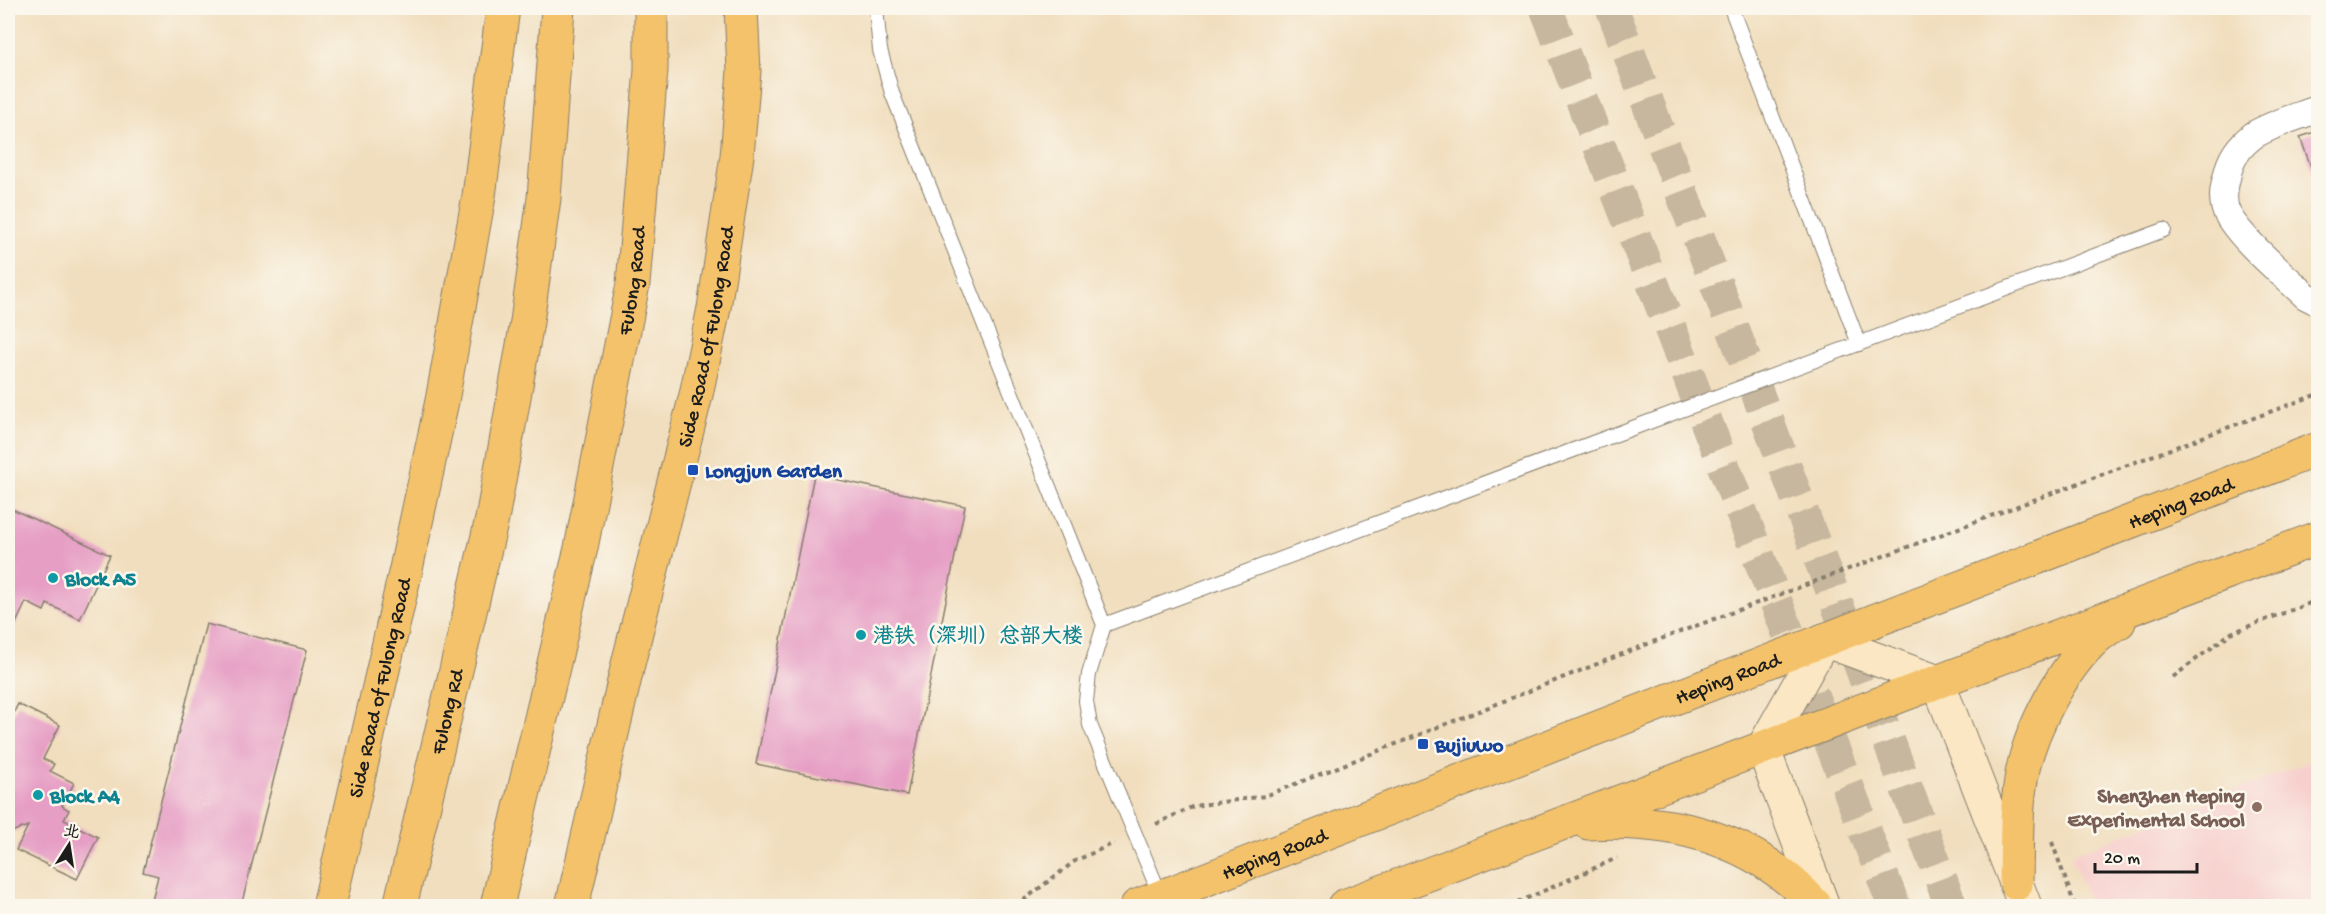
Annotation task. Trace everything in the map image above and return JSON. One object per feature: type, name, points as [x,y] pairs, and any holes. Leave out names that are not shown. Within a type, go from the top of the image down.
[{"type":"main road","name":"Side Road of Fulong Road","points":[[329,906],[442,401],[479,196],[503,8]]},
{"type":"main road","name":"Fulong Rd","points":[[400,906],[492,519],[527,322],[544,198],[558,8]]},
{"type":"main road","name":"Fulong Road","points":[[497,906],[581,548],[633,284],[651,70],[651,8]]},
{"type":"main road","name":"Side Road of Fulong Road","points":[[572,906],[629,660],[696,395],[714,308],[737,156],[744,71],[741,8]]},
{"type":"main road","name":"Heping Road","points":[[1149,902],[2319,449]]},
{"type":"main road","points":[[1344,906],[2319,538]]},
{"type":"main road","points":[[2021,895],[2017,823],[2023,769],[2038,724],[2063,678],[2096,638],[2144,604]]},
{"type":"main road","points":[[1763,748],[1824,640],[1938,682],[2021,895]]},
{"type":"main road","points":[[1763,748],[1823,906]]},
{"type":"main road","points":[[1562,824],[1623,821],[1680,829],[1728,842],[1768,863],[1800,889],[1816,906]]},
{"type":"main road","points":[[587,848],[592,906]]},
{"type":"street","points":[[2319,109],[2266,129],[2246,141],[2228,168],[2223,198],[2225,209],[2239,230],[2306,296],[2319,302]]},
{"type":"lane","points":[[876,8],[880,50],[892,93],[1104,625],[1089,674],[1086,701],[1090,725],[1149,902]]},
{"type":"lane","points":[[1731,8],[1859,344]]},
{"type":"lane","points":[[1104,625],[2164,230]]},
{"type":"path","points":[[1194,806],[1264,796],[1650,643],[2319,394]]},
{"type":"path","points":[[2173,677],[2231,633],[2319,600]]},
{"type":"path","points":[[2050,832],[2075,906]]},
{"type":"path","points":[[1510,906],[1624,856]]},
{"type":"path","points":[[1016,906],[1075,861]]},
{"type":"shaded area","name":"Shenzhen Heping Experimental School","points":[[2318,758],[2318,906],[2090,906],[2071,855]]},
{"type":"building","points":[[2318,131],[2318,186],[2300,137]]},
{"type":"building","name":"港铁（深圳）总部大楼","points":[[814,475],[965,506],[907,795],[756,764]]},
{"type":"building","name":"Block A5","points":[[8,507],[110,555],[80,619],[47,604],[44,611],[26,602],[10,636],[8,635]]},
{"type":"building","points":[[206,624],[307,650],[241,906],[148,906],[151,904],[158,876],[143,872]]},
{"type":"building","name":"Block A4","points":[[18,704],[60,725],[43,759],[54,764],[50,771],[74,783],[62,806],[69,810],[64,820],[98,837],[77,879],[16,850],[28,826],[8,833],[8,777],[11,776],[8,774],[8,724]]},
{"type":"tunnel","points":[[1546,8],[1894,906]]},
{"type":"tunnel","points":[[1612,8],[1951,906]]},
{"type":"place","name":"Longjun Garden","points":[[693,470]]},
{"type":"place","name":"Block A5","points":[[53,578]]},
{"type":"place","name":"港铁（深圳）总部大楼","points":[[861,635]]},
{"type":"place","name":"Bujiuwo","points":[[1423,744]]},
{"type":"place","name":"Block A4","points":[[38,795]]},
{"type":"place","name":"Shenzhen Heping Experimental School","points":[[2257,807]]}]
